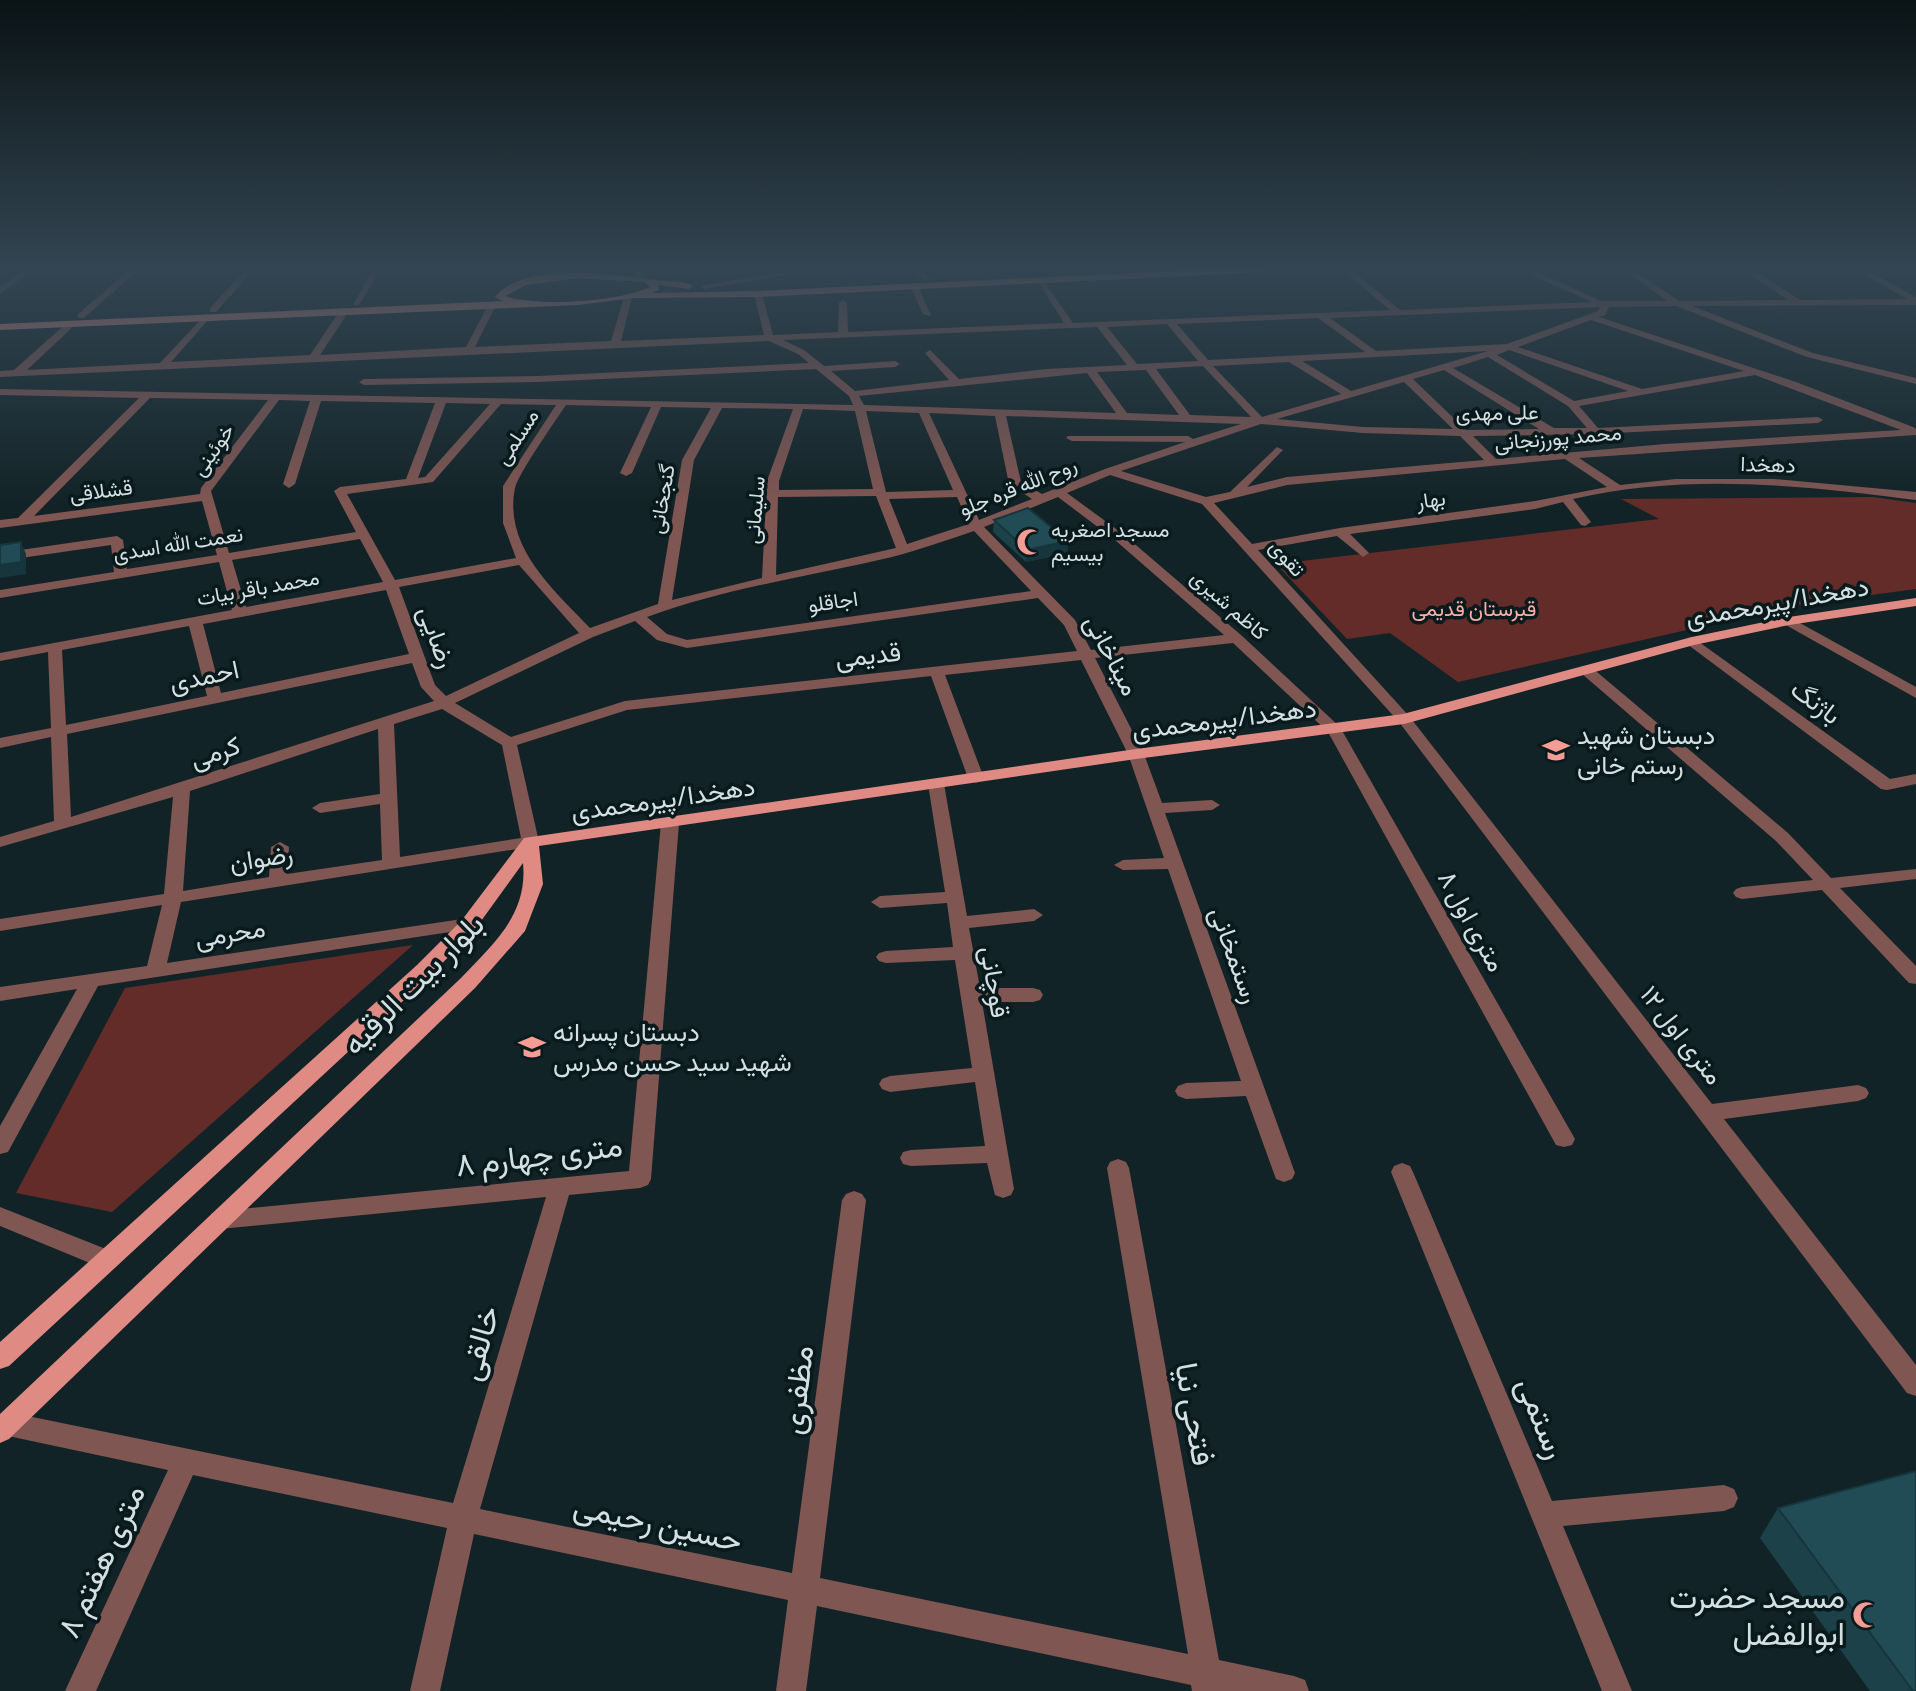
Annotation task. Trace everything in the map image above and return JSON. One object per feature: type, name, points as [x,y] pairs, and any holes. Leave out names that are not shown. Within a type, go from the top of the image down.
[{"type":"main road","name":"دهخدا/پیرمحمدی","points":[[530,842],[1136,754],[1404,719],[1692,640],[1789,621],[1916,602]]},
{"type":"main road","name":"بلوار بیت الرقیه","points":[[0,1358],[424,970],[469,924],[530,842]]},
{"type":"main road","name":"بلوار بیت الرقیه","points":[[3,1426],[468,983],[516,931],[534,884],[530,842]]},
{"type":"street","points":[[16,373],[44,348]]},
{"type":"street","points":[[165,363],[179,348]]},
{"type":"street","points":[[313,358],[320,348]]},
{"type":"street","points":[[0,374],[165,363],[520,348]]},
{"type":"street","points":[[792,348],[853,394],[860,408],[881,494],[903,550]]},
{"type":"street","points":[[1119,348],[1135,368]]},
{"type":"street","points":[[1192,348],[1260,421]]},
{"type":"street","points":[[1366,348],[1374,354]]},
{"type":"street","points":[[853,394],[1090,370],[1491,348]]},
{"type":"street","name":"روح الله قره جلو","points":[[444,703],[588,634],[664,606],[903,550],[976,526],[1109,471],[1260,421],[1506,348]]},
{"type":"street","points":[[1512,348],[1641,392]]},
{"type":"street","points":[[1683,348],[1916,432]]},
{"type":"street","points":[[1792,348],[1810,355],[1916,381]]},
{"type":"street","points":[[930,353],[956,382]]},
{"type":"street","points":[[1489,354],[1572,404],[1595,431]]},
{"type":"street","points":[[1293,360],[1350,395]]},
{"type":"street","points":[[365,382],[538,379],[895,364]]},
{"type":"street","points":[[1149,367],[1186,418]]},
{"type":"street","points":[[1445,367],[1551,431]]},
{"type":"street","points":[[1090,370],[1123,416]]},
{"type":"street","points":[[1572,404],[1756,372]]},
{"type":"street","points":[[1406,378],[1494,463]]},
{"type":"street","name":"علی مهدی","points":[[0,392],[799,406],[1260,421],[1351,429],[1463,433],[1595,431],[1818,420]]},
{"type":"street","points":[[0,406],[13,393]]},
{"type":"street","points":[[22,521],[147,395]]},
{"type":"street","name":"خوئینی","points":[[240,612],[205,491],[275,398]]},
{"type":"street","points":[[289,484],[316,399]]},
{"type":"street","points":[[441,401],[411,482],[429,480],[497,402]]},
{"type":"street","name":"مسلمی","points":[[562,403],[509,486],[509,523],[526,567],[588,634]]},
{"type":"street","points":[[626,473],[657,405]]},
{"type":"street","name":"گنجخانی","points":[[664,606],[688,460],[718,405]]},
{"type":"street","name":"سلیمانی","points":[[769,580],[773,481],[799,406]]},
{"type":"street","points":[[923,411],[976,526]]},
{"type":"street","points":[[1000,413],[1015,484],[1041,499]]},
{"type":"street","name":"محمد پورزنجانی","points":[[1206,501],[1287,481],[1568,456],[1916,432]]},
{"type":"street","points":[[1072,438],[1172,440],[1211,437]]},
{"type":"street","points":[[1234,494],[1277,450]]},
{"type":"street","points":[[1568,456],[1617,488]]},
{"type":"street","points":[[1109,471],[1206,501]]},
{"type":"street","name":"رضایی","points":[[411,482],[340,491],[391,584],[428,687],[444,703],[509,743]]},
{"type":"street","name":"دهخدا","points":[[1617,488],[1752,482],[1916,496]]},
{"type":"street","name":"بهار","points":[[1249,548],[1340,532],[1535,505],[1617,488]]},
{"type":"street","name":"کاظم شیری","points":[[1059,492],[1119,537],[1236,638],[1334,730]]},
{"type":"street","points":[[773,494],[961,493]]},
{"type":"street","name":"قشلاقی","points":[[0,524],[207,497]]},
{"type":"street","points":[[1565,497],[1585,522]]},
{"type":"street","name":"تقوی","points":[[1206,501],[1404,719]]},
{"type":"street","name":"میناخانی","points":[[976,526],[1070,623],[1136,754]]},
{"type":"street","points":[[1340,532],[1363,553]]},
{"type":"street","name":"نعمت الله اسدی","points":[[0,594],[364,535]]},
{"type":"street","points":[[0,557],[117,540],[121,574]]},
{"type":"street","name":"محمد باقر بیات","points":[[0,657],[524,560]]},
{"type":"street","name":"اجاقلو","points":[[637,616],[662,637],[687,644],[1042,593]]},
{"type":"street","points":[[194,621],[215,699]]},
{"type":"street","points":[[1789,621],[1912,688]]},
{"type":"street","name":"قدیمی","points":[[509,743],[625,706],[1236,638]]},
{"type":"street","name":"باژنگ","points":[[1692,640],[1887,785],[1916,779]]},
{"type":"street","points":[[55,646],[63,824]]},
{"type":"street","name":"احمدی","points":[[0,743],[418,657]]},
{"type":"street","points":[[1586,670],[1782,837],[1916,978]]},
{"type":"street","points":[[937,671],[976,778]]},
{"type":"street","name":"کرمی","points":[[0,842],[182,789],[444,703]]},
{"type":"street","name":"۱۲ متری اول","points":[[1404,719],[1916,1385]]},
{"type":"street","points":[[386,722],[391,865]]},
{"type":"street","name":"۸ متری اول","points":[[1334,730],[1564,1139]]},
{"type":"street","points":[[509,743],[530,842]]},
{"type":"street","name":"رستمخانی","points":[[1136,754],[1284,1172]]},
{"type":"street","name":"قوچانی","points":[[936,784],[1003,1189]]},
{"type":"street","points":[[155,971],[173,898],[182,789]]},
{"type":"street","points":[[320,808],[388,798]]},
{"type":"street","points":[[1156,809],[1212,805]]},
{"type":"street","name":"۸ متری چهارم","points":[[220,1220],[640,1179],[670,823]]},
{"type":"street","name":"رضوان","points":[[0,925],[530,842]]},
{"type":"street","points":[[278,882],[280,847]]},
{"type":"street","points":[[1123,865],[1174,863]]},
{"type":"street","points":[[1742,893],[1916,874]]},
{"type":"street","points":[[880,902],[955,897]]},
{"type":"street","points":[[959,923],[1034,915]]},
{"type":"street","name":"محرمی","points":[[0,994],[469,924]]},
{"type":"street","points":[[886,957],[964,953]]},
{"type":"street","points":[[0,1146],[91,981]]},
{"type":"street","points":[[971,995],[1033,995]]},
{"type":"street","points":[[890,1084],[984,1074]]},
{"type":"street","points":[[1186,1091],[1254,1088]]},
{"type":"street","points":[[1706,1113],[1858,1093]]},
{"type":"street","points":[[911,1158],[997,1154]]},
{"type":"street","name":"فتحی نیا","points":[[1118,1168],[1207,1682]]},
{"type":"street","name":"رستمی","points":[[1402,1172],[1617,1691]]},
{"type":"street","name":"خالقی","points":[[425,1691],[463,1518],[560,1187]]},
{"type":"street","name":"مظفری","points":[[791,1691],[854,1200]]},
{"type":"street","points":[[0,1216],[107,1260]]},
{"type":"street","name":"حسین رحیمی","points":[[3,1426],[186,1460],[806,1589],[1207,1682],[1294,1691]]},
{"type":"street","name":"۸ متری هفتم","points":[[80,1691],[186,1460]]},
{"type":"street","points":[[1544,1515],[1724,1498]]},
{"type":"green space","name":"قبرستان قدیمى","points":[[1873,497],[1916,503],[1916,589],[1796,605],[1458,682],[1390,633],[1347,639],[1276,564],[1659,519],[1621,499]]},
{"type":"green space","points":[[413,945],[112,1212],[16,1193],[125,988]]},
{"type":"building","points":[[1028,508],[1068,541],[1027,550],[994,520]]},
{"type":"building","points":[[21,542],[21,562],[0,565],[0,545]]},
{"type":"building","name":"مسجد حضرت ابوالفضل","points":[[1916,1471],[1916,1691],[1913,1691],[1778,1508]]},
{"type":"place","name":"مسجد اصغریه بیسیم","points":[[1030,542]]},
{"type":"place","name":"دبستان شهید رستم خانی","points":[[1556,750]]},
{"type":"place","name":"دبستان پسرانه شهید سید حسن مدرس","points":[[532,1047]]},
{"type":"place","name":"مسجد حضرت ابوالفضل","points":[[1866,1615]]}]
